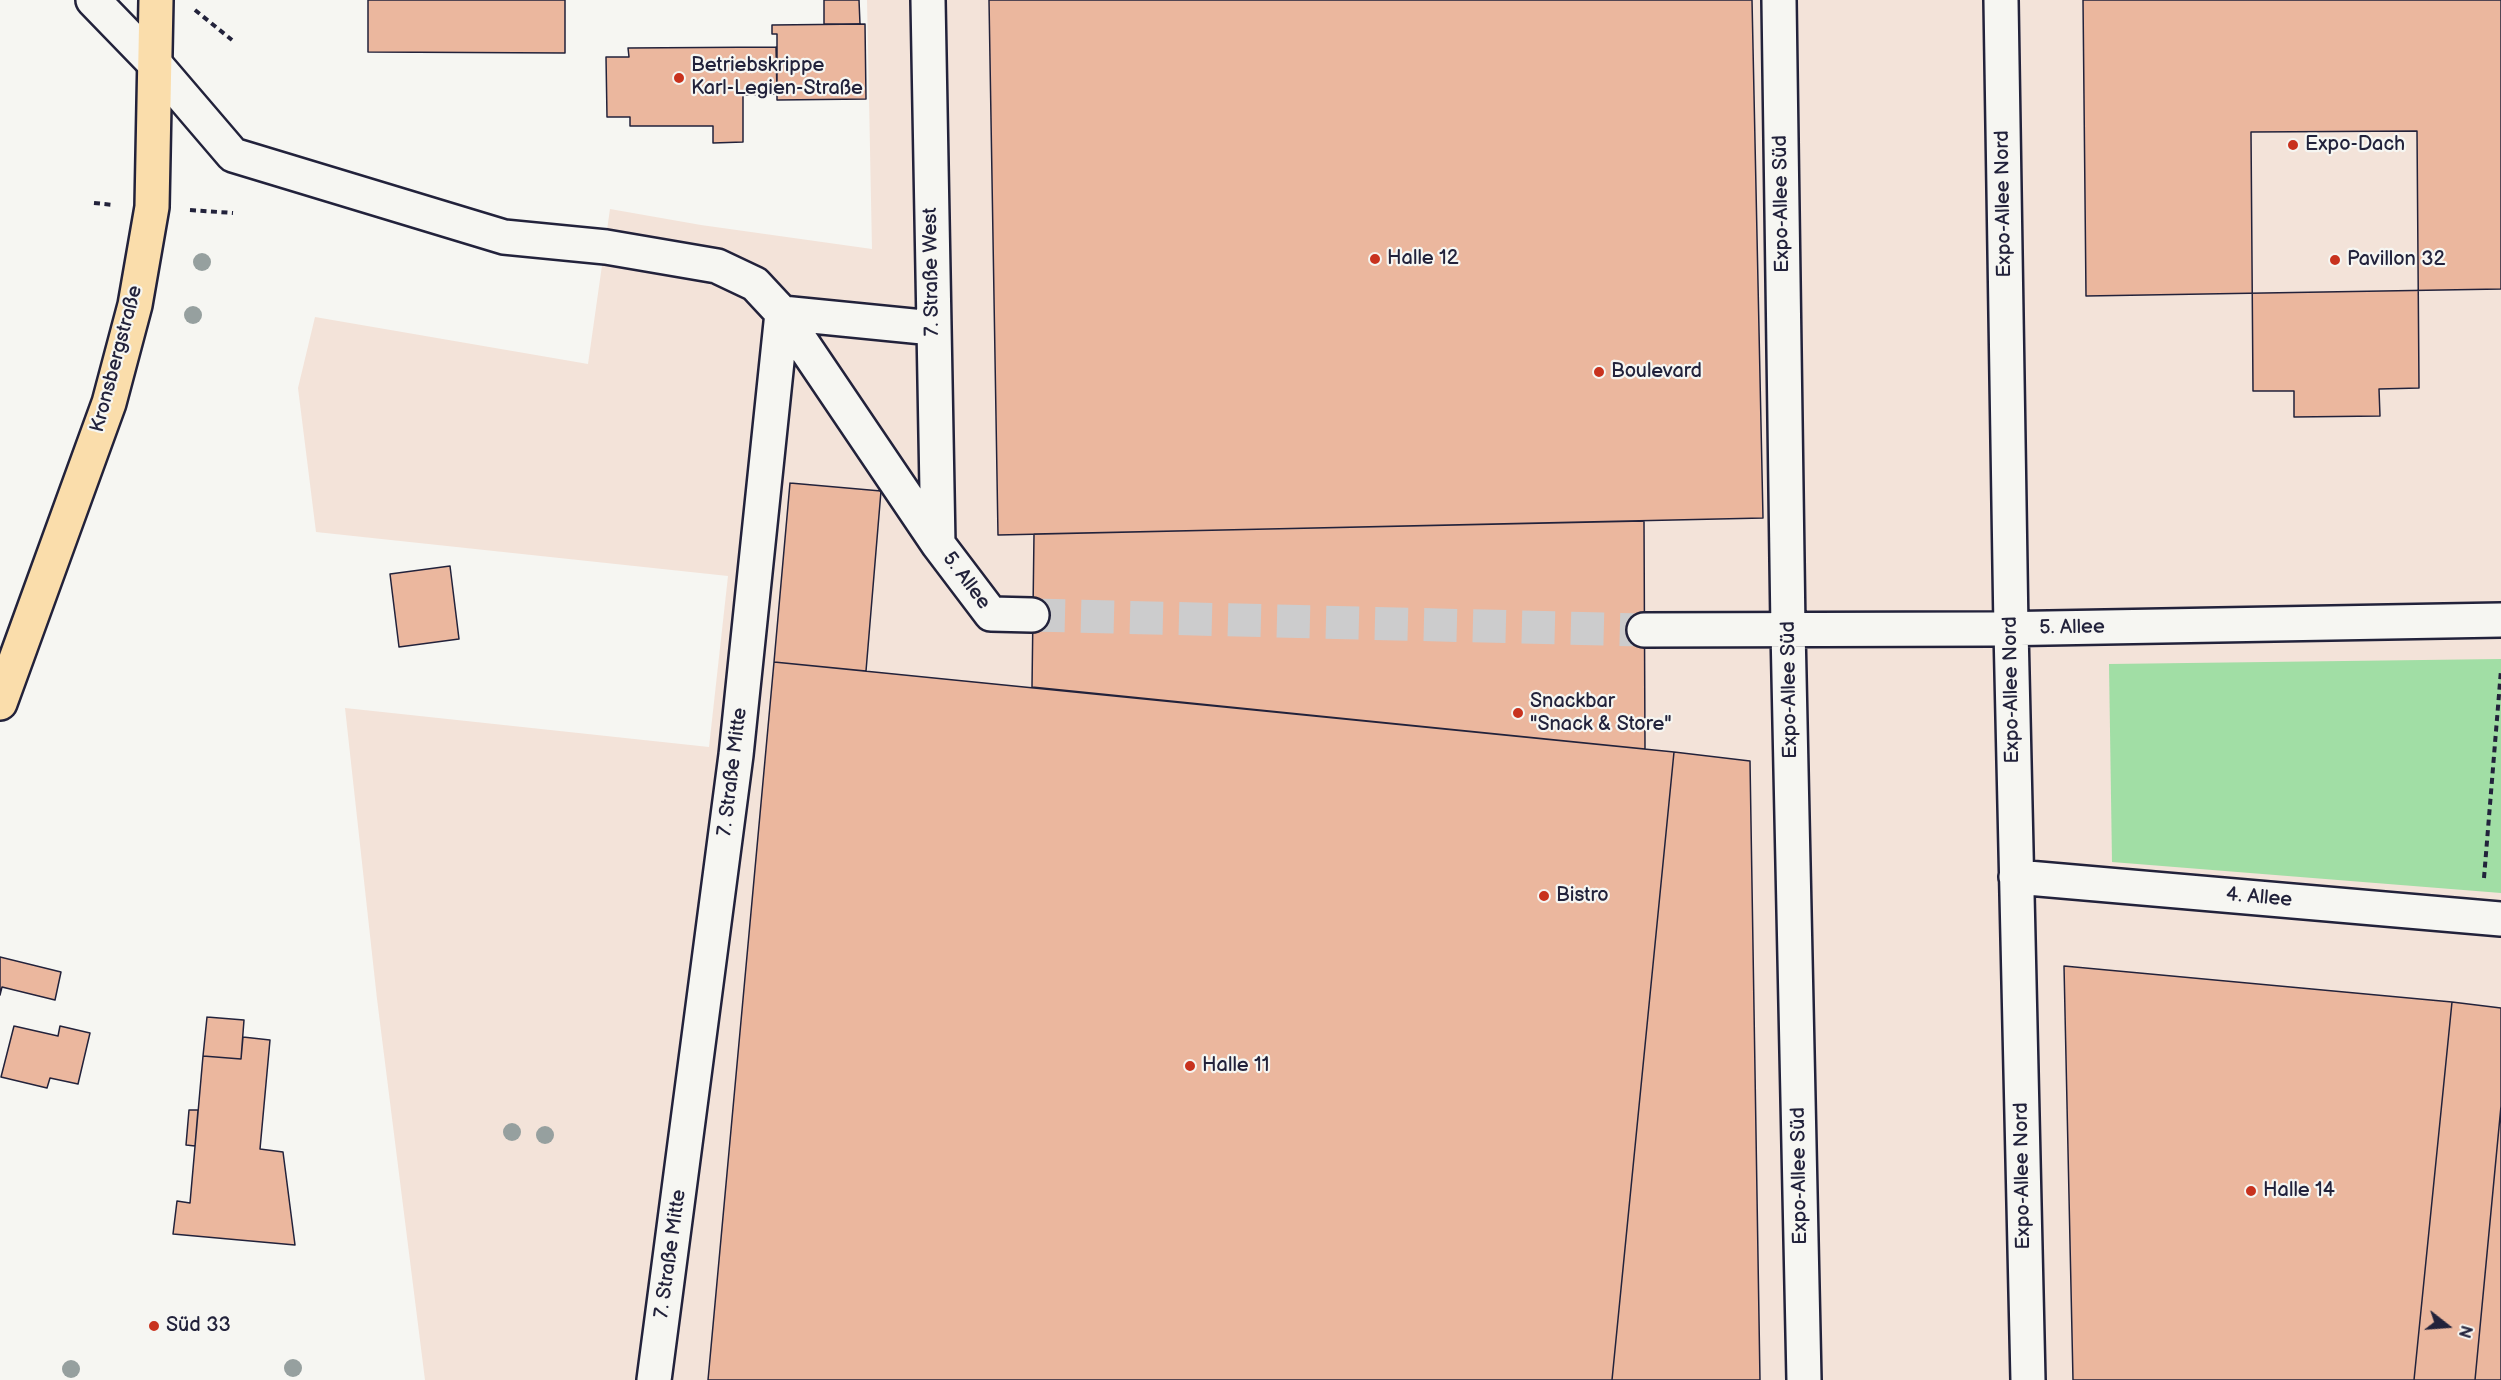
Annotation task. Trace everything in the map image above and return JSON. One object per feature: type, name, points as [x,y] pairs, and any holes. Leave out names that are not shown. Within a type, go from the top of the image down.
[{"type":"main road","name":"Kronsbergstraße","points":[[0,703],[109,403],[135,305],[152,207],[156,0]]},
{"type":"street","points":[[93,0],[156,65],[233,155],[504,237],[606,248],[717,266],[755,284],[782,313],[938,544]]},
{"type":"street","name":"7. Straße West","points":[[928,0],[938,544]]},
{"type":"street","name":"Expo-Allee Süd","points":[[1779,0],[1788,629],[1804,1380]]},
{"type":"street","name":"Expo-Allee Nord","points":[[2001,0],[2011,629],[2028,1380]]},
{"type":"street","points":[[782,313],[933,328]]},
{"type":"street","name":"7. Straße Mitte","points":[[654,1380],[736,755],[782,313]]},
{"type":"street","name":"5. Allee","points":[[938,544],[991,614],[1032,615]]},
{"type":"street","name":"5. Allee","points":[[1644,630],[2011,629],[2501,620]]},
{"type":"street","name":"4. Allee","points":[[2016,877],[2491,918]]},
{"type":"path","points":[[192,7],[232,40]]},
{"type":"path","points":[[2491,918],[2501,670]]},
{"type":"shaded area","points":[[867,0],[2501,0],[2501,1380],[425,1380],[377,999],[345,708],[709,747],[728,576],[316,532],[298,388],[315,317],[588,364],[610,209],[701,225],[872,249]]},
{"type":"green space","points":[[2501,659],[2501,893],[2112,862],[2109,664]]},
{"type":"building","points":[[368,0],[565,0],[565,53],[368,52]]},
{"type":"building","points":[[824,0],[859,0],[860,24],[824,24]]},
{"type":"building","name":"Halle 12","points":[[989,0],[1752,0],[1763,518],[998,535]]},
{"type":"building","name":"Expo-Dach","points":[[2083,0],[2501,0],[2501,289],[2086,296]]},
{"type":"building","points":[[865,24],[866,99],[777,100],[777,34],[772,34],[772,25]]},
{"type":"building","points":[[776,47],[777,94],[743,95],[743,142],[713,143],[713,126],[630,126],[630,117],[607,117],[606,57],[629,57],[628,48]]},
{"type":"building","name":"Pavillon 32","points":[[2417,131],[2419,388],[2379,389],[2380,416],[2294,417],[2294,391],[2253,391],[2251,132]]},
{"type":"building","points":[[790,483],[881,491],[866,671],[774,662]]},
{"type":"building","points":[[1644,521],[1645,749],[1032,687],[1034,534]]},
{"type":"building","points":[[450,566],[459,639],[399,647],[390,574]]},
{"type":"building","name":"Halle 11","points":[[774,662],[1674,752],[1612,1380],[708,1380]]},
{"type":"building","points":[[1674,752],[1750,761],[1760,1380],[1612,1380]]},
{"type":"building","points":[[0,957],[61,972],[55,1000],[2,987],[0,995]]},
{"type":"building","name":"Halle 14","points":[[2064,966],[2452,1002],[2414,1380],[2073,1380]]},
{"type":"building","points":[[2452,1002],[2501,1008],[2501,1106],[2475,1380],[2414,1380]]},
{"type":"building","points":[[207,1017],[244,1020],[241,1059],[203,1056]]},
{"type":"building","points":[[14,1026],[58,1036],[60,1026],[90,1033],[78,1084],[50,1078],[47,1088],[1,1077]]},
{"type":"building","points":[[243,1037],[270,1040],[260,1149],[283,1152],[295,1245],[173,1234],[177,1201],[190,1203],[203,1056],[241,1059]]},
{"type":"building","points":[[2501,1106],[2501,1380],[2475,1380]]},
{"type":"building","points":[[189,1110],[198,1110],[195,1146],[186,1145]]},
{"type":"tunnel","points":[[1032,615],[1644,630]]},
{"type":"place","name":"Betriebskrippe Karl-Legien-Straße","points":[[679,78]]},
{"type":"place","name":"Expo-Dach","points":[[2293,145]]},
{"type":"place","name":"Halle 12","points":[[1375,259]]},
{"type":"place","name":"Pavillon 32","points":[[2335,260]]},
{"type":"place","name":"Boulevard","points":[[1599,372]]},
{"type":"place","name":"Snackbar \"Snack & Store\"","points":[[1518,713]]},
{"type":"place","name":"Bistro","points":[[1544,896]]},
{"type":"place","name":"Halle 11","points":[[1190,1066]]},
{"type":"place","name":"Halle 14","points":[[2251,1191]]},
{"type":"place","name":"Süd 33","points":[[154,1326]]}]
